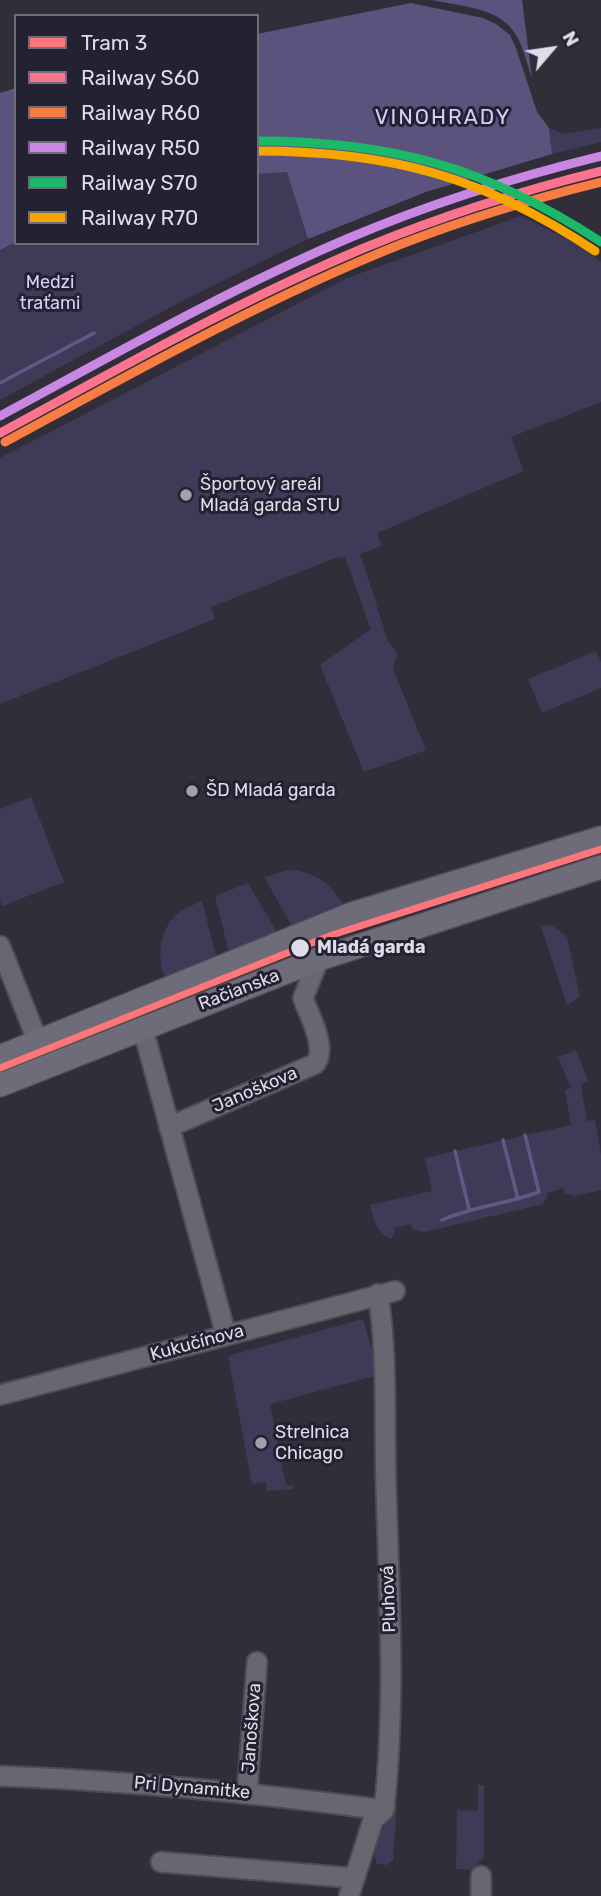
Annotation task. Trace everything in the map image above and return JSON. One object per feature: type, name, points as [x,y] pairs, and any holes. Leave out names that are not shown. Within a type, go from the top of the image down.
[{"type":"main road","name":"Račianska","points":[[0,1056],[352,914],[601,838]]},
{"type":"main road","name":"Račianska","points":[[0,1085],[319,958],[601,867]]},
{"type":"street","points":[[0,946],[6,977],[38,1042]]},
{"type":"street","name":"Janoškova","points":[[169,1126],[315,1063],[320,1053],[318,1041],[303,998],[319,958]]},
{"type":"street","points":[[143,1029],[226,1335]]},
{"type":"street","name":"Kukučínova","points":[[0,1395],[386,1292]]},
{"type":"street","name":"Pluhová","points":[[351,1887],[373,1819],[384,1810],[391,1724],[384,1375],[386,1292]]},
{"type":"street","name":"Janoškova","points":[[247,1793],[257,1662]]},
{"type":"street","name":"Pri Dynamitke","points":[[0,1776],[102,1780],[247,1793],[384,1810]]},
{"type":"street","points":[[161,1861],[351,1887]]},
{"type":"street","points":[[481,1876],[481,1896]]},
{"type":"green space","points":[[549,128],[564,134],[601,128],[601,142],[552,154]]},
{"type":"green space","name":"Medzi traťami","points":[[287,171],[308,239],[184,300],[0,400],[0,250],[14,243],[259,245],[259,174]]},
{"type":"green space","name":"Športový areál Mladá garda STU","points":[[521,216],[583,247],[601,262],[601,402],[511,437],[524,471],[377,533],[381,546],[360,554],[388,641],[397,653],[393,669],[426,750],[364,772],[320,665],[371,629],[345,557],[335,558],[211,607],[215,619],[0,704],[0,458],[347,278]]},
{"type":"green space","points":[[596,651],[601,662],[601,688],[542,713],[528,679]]},
{"type":"green space","points":[[31,797],[64,882],[2,906],[0,809]]},
{"type":"green space","points":[[287,870],[321,879],[344,906],[292,926],[264,877]]},
{"type":"green space","points":[[248,883],[277,932],[229,952],[215,896]]},
{"type":"green space","points":[[202,901],[216,956],[165,977],[160,952],[163,935],[171,920],[180,912]]},
{"type":"green space","points":[[551,925],[567,937],[580,997],[567,1005],[541,927]]},
{"type":"green space","points":[[576,1050],[588,1081],[581,1085],[587,1121],[595,1120],[601,1155],[601,1190],[575,1196],[565,1193],[563,1188],[547,1193],[543,1204],[424,1232],[412,1229],[411,1224],[394,1228],[391,1239],[382,1233],[376,1225],[370,1205],[432,1191],[425,1158],[571,1125],[565,1090],[571,1088],[558,1057]]},
{"type":"green space","name":"Strelnica Chicago","points":[[363,1319],[373,1354],[374,1376],[270,1404],[286,1485],[293,1485],[293,1489],[267,1491],[266,1482],[252,1484],[228,1356]]},
{"type":"green space","points":[[478,1785],[484,1785],[484,1857],[472,1870],[456,1869],[457,1810],[478,1811]]},
{"type":"green space","points":[[394,1805],[397,1805],[393,1860],[387,1865],[377,1864],[376,1842]]},
{"type":"shaded area","points":[[432,0],[522,0],[532,79],[520,43],[507,24],[488,12]]},
{"type":"shaded area","points":[[411,3],[483,18],[510,35],[537,112],[549,128],[552,154],[426,192],[308,239],[287,172],[259,174],[259,34]]},
{"type":"shaded area","points":[[14,89],[14,243],[0,250],[0,93]]},
{"type":"waterway","points":[[0,383],[94,333]]},
{"type":"waterway","points":[[442,1220],[539,1192],[525,1135]]},
{"type":"waterway","points":[[503,1140],[518,1199]]},
{"type":"waterway","points":[[455,1151],[469,1209]]},
{"type":"tram line","name":"3","points":[[0,1068],[332,935],[601,849]]},
{"type":"rail line","name":"S70","points":[[259,141],[352,146],[396,153],[438,164],[519,195],[601,242]]},
{"type":"rail line","name":"R70","points":[[259,151],[351,156],[435,173],[514,204],[595,251]]},
{"type":"rail line","name":"R50","points":[[0,416],[216,300],[349,238],[474,192],[601,156]]},
{"type":"rail line","name":"S60","points":[[0,433],[225,313],[317,268],[422,225],[481,205],[601,171]]},
{"type":"rail line","name":"R60","points":[[5,442],[199,338],[348,266],[474,218],[601,182]]},
{"type":"place","name":"Športový areál Mladá garda STU","points":[[186,495]]},
{"type":"place","name":"ŠD Mladá garda","points":[[192,791]]},
{"type":"place","name":"Mladá garda","points":[[300,948]]},
{"type":"place","name":"Strelnica Chicago","points":[[261,1443]]},
{"type":"district","name":"VINOHRADY","points":[[443,118]]}]
